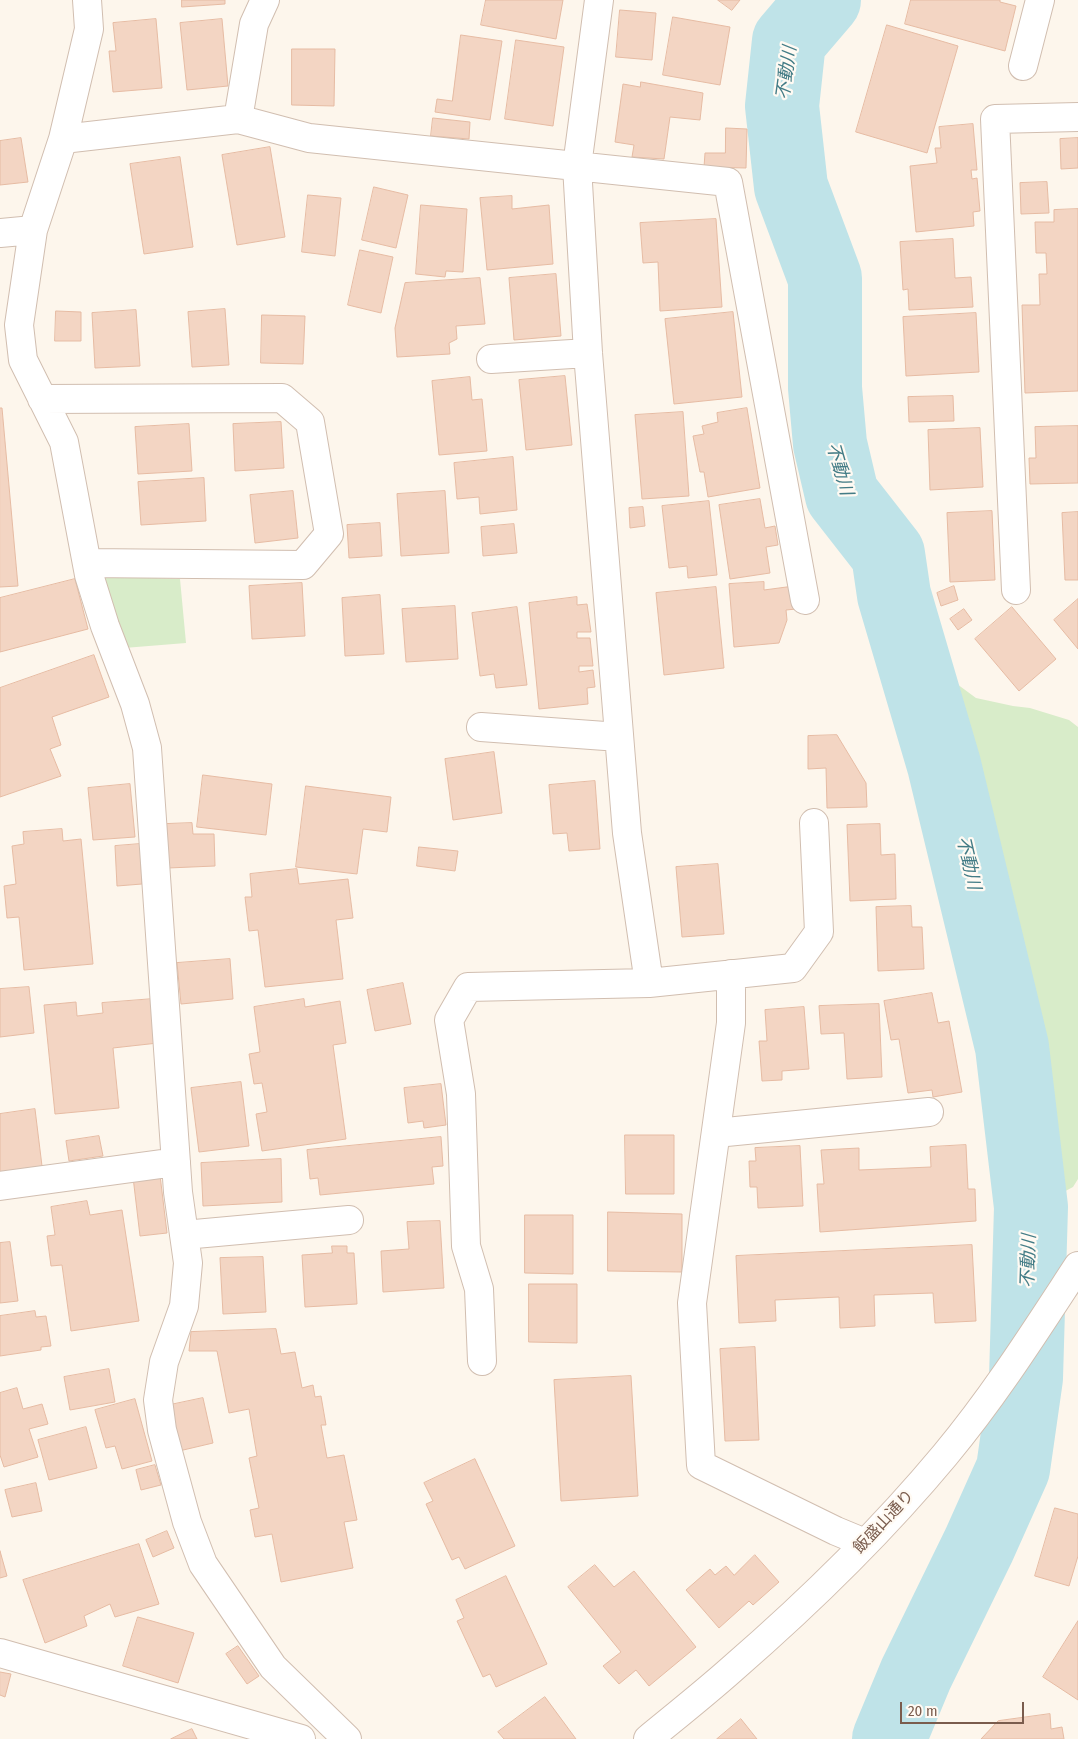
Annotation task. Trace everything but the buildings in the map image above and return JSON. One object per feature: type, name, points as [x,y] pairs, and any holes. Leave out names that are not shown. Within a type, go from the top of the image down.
[{"type":"street","points":[[87,0],[89,29],[64,139],[34,230],[19,325],[23,360],[64,442],[89,575],[148,748],[178,1192],[188,1263],[184,1306],[164,1362],[158,1400],[162,1430],[187,1522],[203,1564],[273,1667],[347,1739]]},
{"type":"street","points":[[238,119],[254,24],[265,0]]},
{"type":"street","points":[[599,0],[577,166],[588,352],[627,833],[649,984]]},
{"type":"street","points":[[1023,66],[1040,0]]},
{"type":"street","points":[[1016,590],[995,119],[1078,117]]},
{"type":"street","points":[[64,139],[238,119],[309,138],[728,182],[805,600]]},
{"type":"street","points":[[0,233],[34,230]]},
{"type":"street","points":[[491,359],[588,352]]},
{"type":"street","points":[[42,399],[282,398],[310,422],[328,534],[303,565],[87,563]]},
{"type":"street","points":[[481,728],[619,736]]},
{"type":"street","points":[[482,1361],[479,1289],[466,1246],[461,1094],[449,1020],[468,987],[649,984],[793,968],[819,932],[814,823]]},
{"type":"street","points":[[731,974],[731,1023],[692,1303],[701,1465],[836,1531],[865,1543]]},
{"type":"street","points":[[716,1133],[929,1112]]},
{"type":"street","points":[[0,1186],[176,1162]]},
{"type":"street","points":[[184,1235],[350,1220]]},
{"type":"street","name":"飯盛山通り","points":[[648,1739],[731,1671],[797,1612],[865,1543],[945,1456],[991,1395],[1078,1266]]},
{"type":"street","points":[[0,1653],[301,1739]]},
{"type":"green space","points":[[104,576],[180,579],[186,643],[124,648]]},
{"type":"green space","points":[[942,684],[957,684],[976,698],[1030,708],[1069,720],[1078,727],[1078,1179],[1073,1187],[1056,1196],[1049,1085],[1031,984],[996,886]]},
{"type":"waterway","name":"不動川","points":[[824,0],[789,41],[782,106],[791,187],[825,278],[825,388],[830,444],[842,495],[888,554],[894,595],[944,765],[1012,1047],[1031,1207],[1026,1378],[1013,1469],[979,1545],[916,1674],[889,1739]]}]
